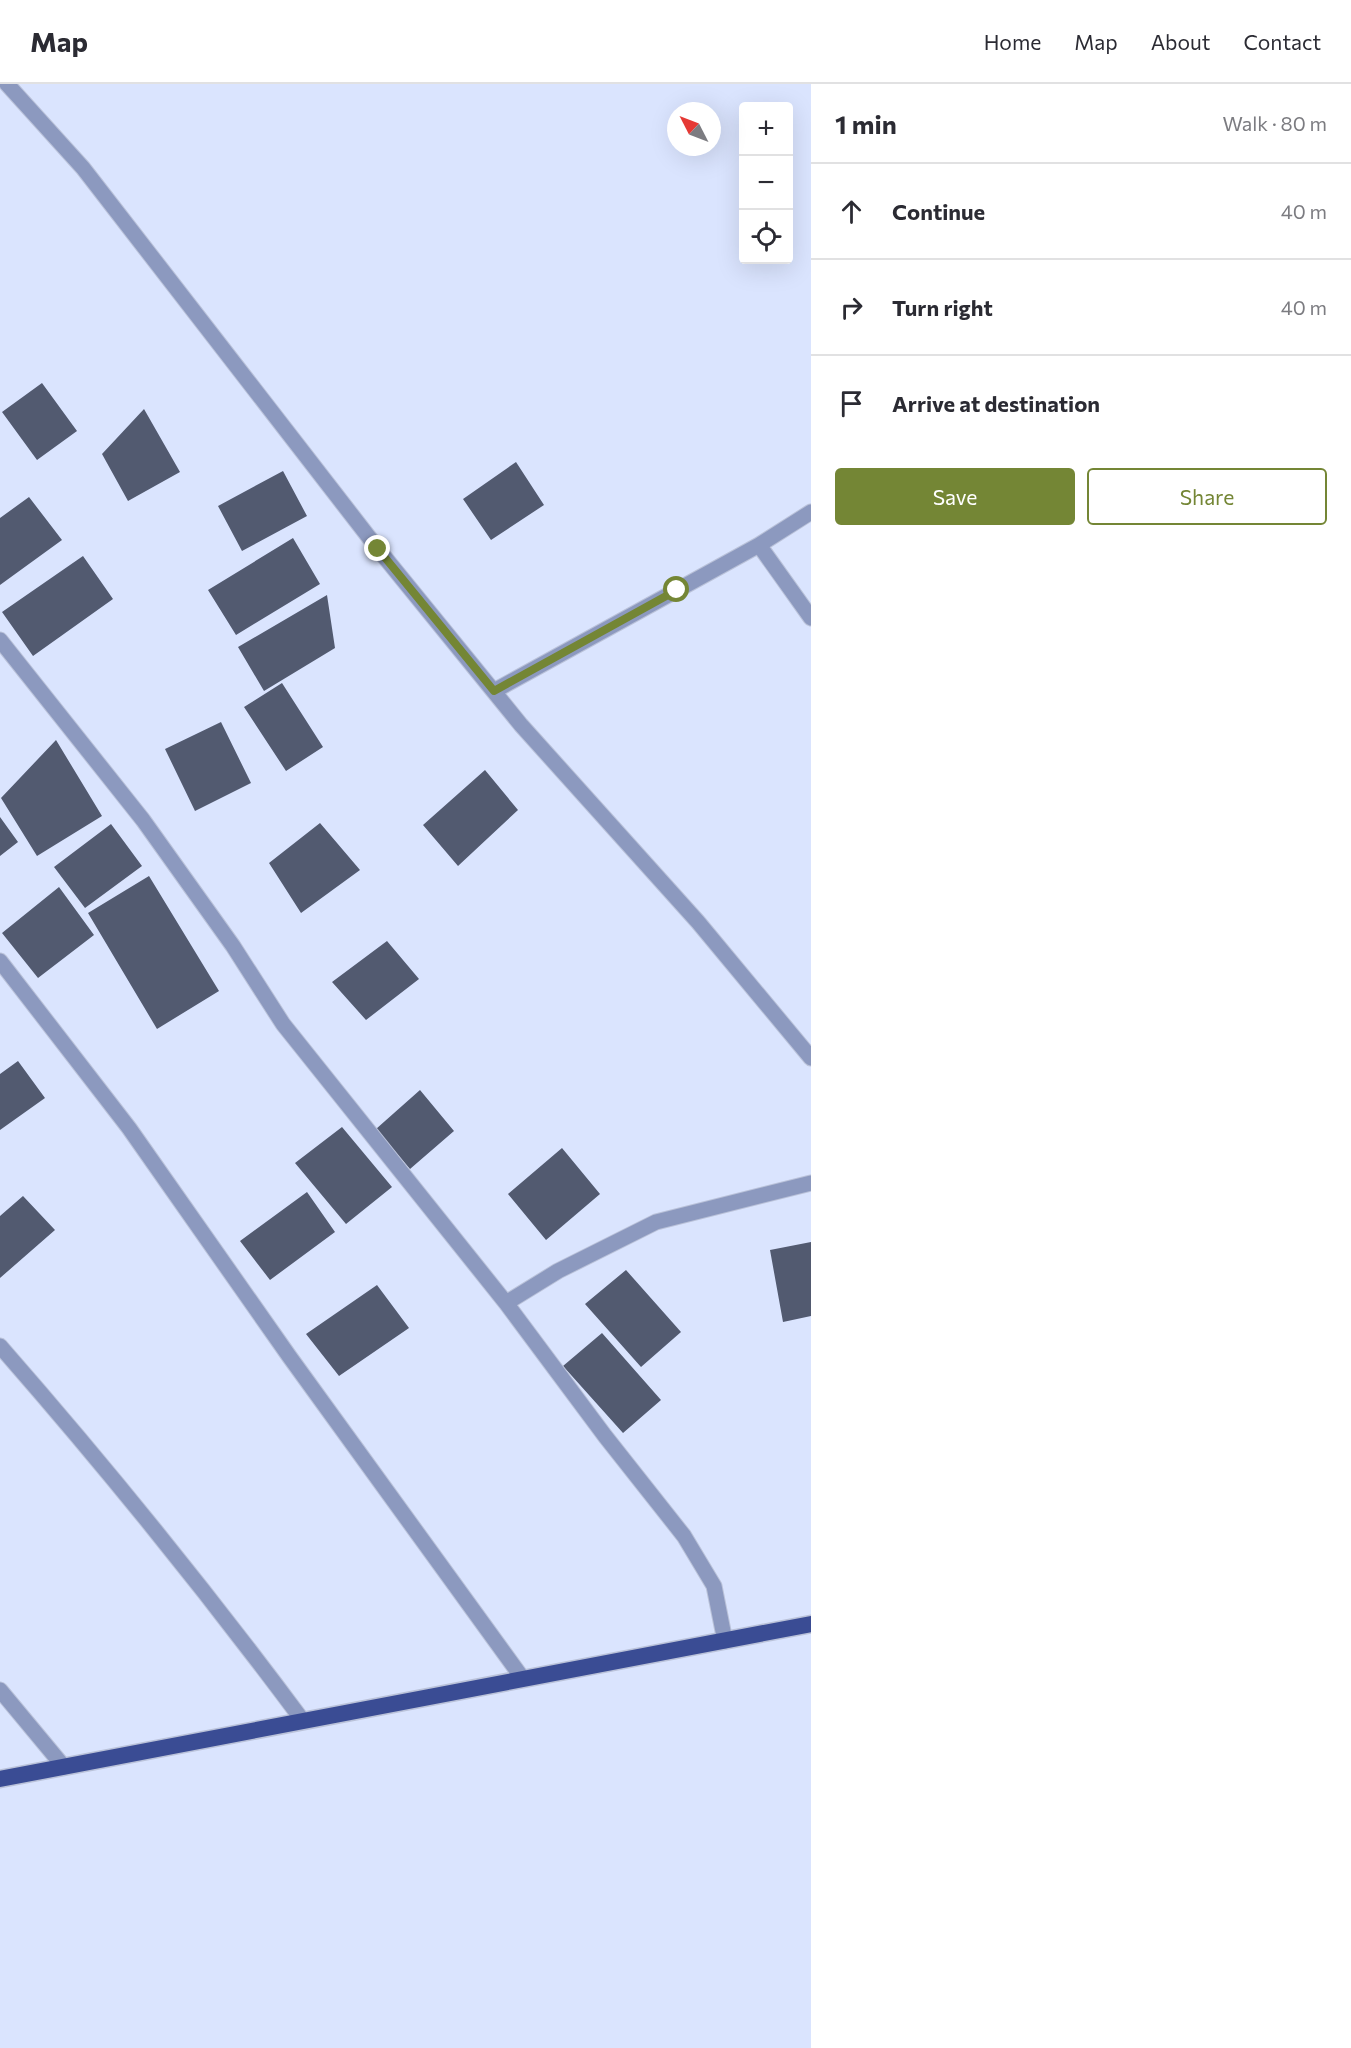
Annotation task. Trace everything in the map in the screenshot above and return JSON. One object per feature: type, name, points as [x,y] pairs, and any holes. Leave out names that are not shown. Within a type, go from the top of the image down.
[{"type":"highway","points":[[0,1779],[811,1624]]},
{"type":"street","points":[[7,84],[84,168],[378,549],[521,726],[698,922],[811,1058]]},
{"type":"street","points":[[494,691],[759,545],[811,512]]},
{"type":"street","points":[[759,545],[811,618]]},
{"type":"street","points":[[0,640],[143,820],[233,946],[283,1024],[507,1303],[605,1436],[684,1536],[714,1586],[725,1641]]},
{"type":"street","points":[[0,961],[129,1128],[289,1356],[523,1679]]},
{"type":"street","points":[[507,1303],[558,1271],[656,1222],[811,1183]]},
{"type":"street","points":[[0,1346],[66,1422],[236,1631],[303,1721]]},
{"type":"street","points":[[0,1690],[64,1767]]},
{"type":"building","points":[[42,383],[77,431],[37,460],[2,412]]},
{"type":"building","points":[[144,409],[180,472],[128,501],[102,454]]},
{"type":"building","points":[[516,462],[544,505],[491,540],[463,499]]},
{"type":"building","points":[[283,471],[307,516],[242,551],[218,506]]},
{"type":"building","points":[[29,497],[62,540],[0,585],[0,518]]},
{"type":"building","points":[[293,538],[320,584],[236,635],[208,590]]},
{"type":"building","points":[[83,556],[113,599],[33,656],[2,612]]},
{"type":"building","points":[[327,595],[335,648],[264,691],[238,647]]},
{"type":"building","points":[[282,683],[323,747],[286,771],[244,707]]},
{"type":"building","points":[[221,722],[251,783],[195,811],[165,749]]},
{"type":"building","points":[[56,740],[102,816],[37,856],[1,798]]},
{"type":"building","points":[[485,770],[518,810],[458,866],[423,825]]},
{"type":"building","points":[[0,817],[18,842],[0,856]]},
{"type":"building","points":[[320,823],[360,870],[301,913],[269,863]]},
{"type":"building","points":[[111,824],[142,866],[85,908],[54,867]]},
{"type":"building","points":[[149,876],[219,991],[157,1029],[88,913]]},
{"type":"building","points":[[59,887],[94,935],[38,978],[2,933]]},
{"type":"building","points":[[387,941],[419,979],[366,1020],[332,982]]},
{"type":"building","points":[[18,1061],[45,1098],[0,1130],[0,1074]]},
{"type":"building","points":[[420,1090],[454,1131],[410,1169],[376,1129]]},
{"type":"building","points":[[342,1127],[392,1187],[346,1224],[295,1163]]},
{"type":"building","points":[[562,1148],[600,1194],[546,1240],[508,1194]]},
{"type":"building","points":[[307,1192],[335,1232],[270,1280],[240,1241]]},
{"type":"building","points":[[23,1196],[55,1230],[0,1278],[0,1216]]},
{"type":"building","points":[[811,1242],[811,1316],[783,1322],[770,1250]]},
{"type":"building","points":[[626,1270],[681,1332],[641,1367],[585,1304]]},
{"type":"building","points":[[377,1285],[409,1328],[339,1376],[306,1334]]},
{"type":"building","points":[[602,1333],[661,1400],[623,1433],[563,1366]]},
{"type":"route","points":[[378,549],[494,691],[677,590]]}]
